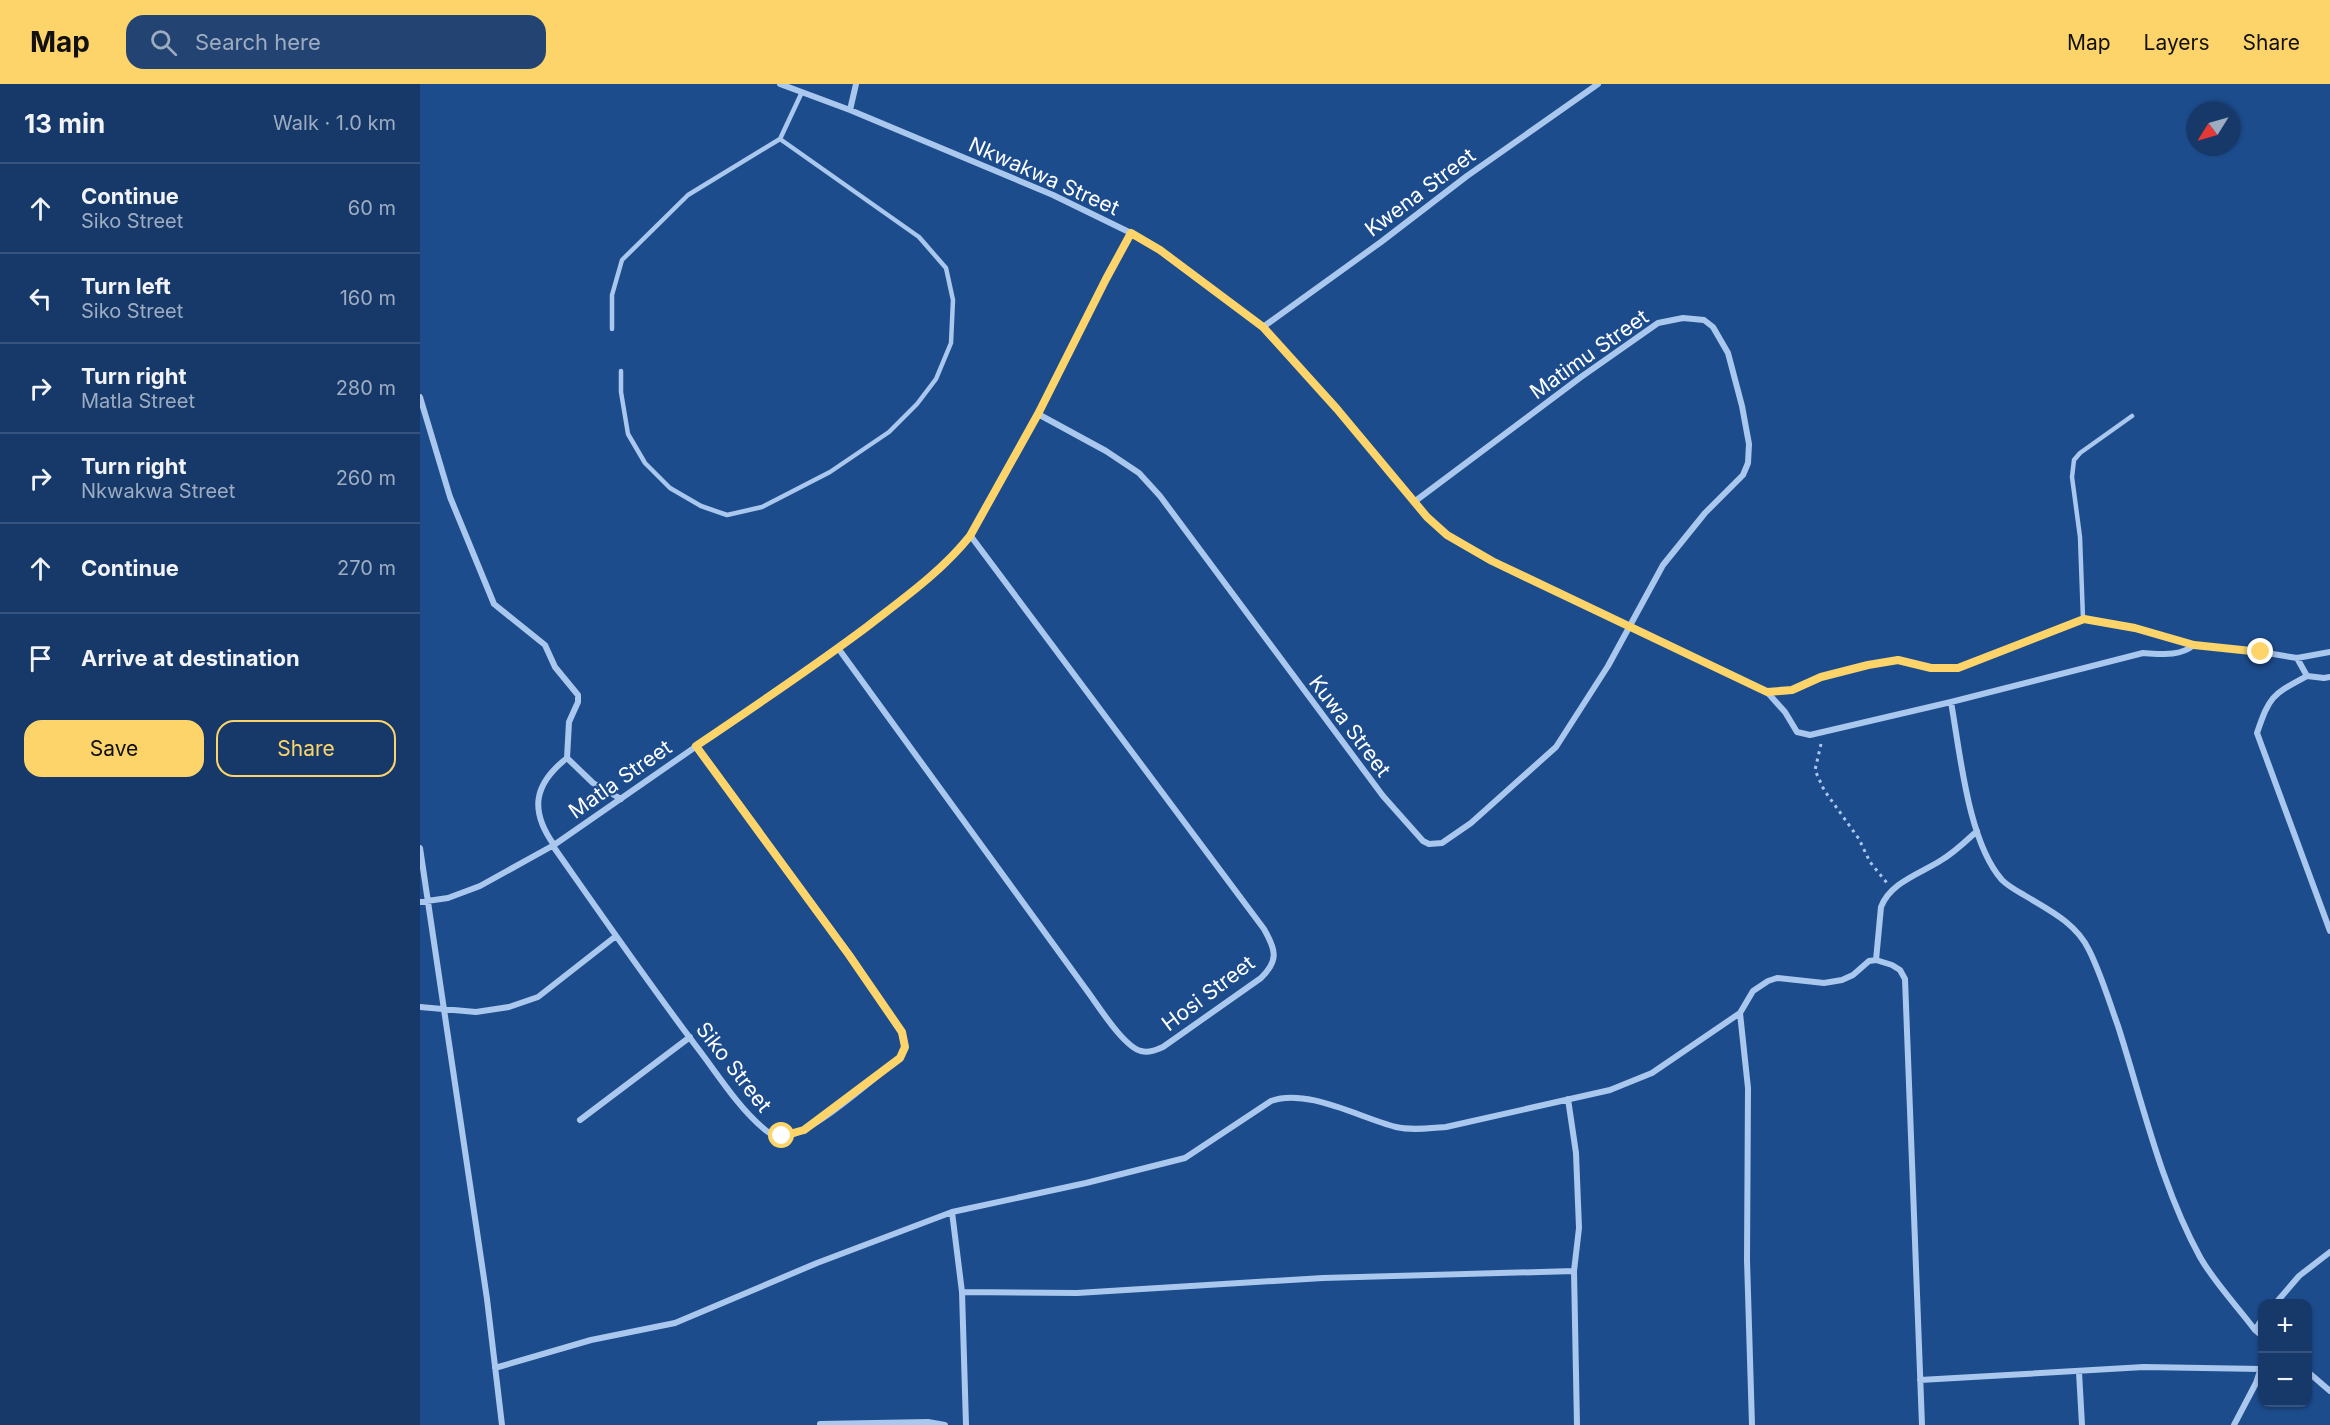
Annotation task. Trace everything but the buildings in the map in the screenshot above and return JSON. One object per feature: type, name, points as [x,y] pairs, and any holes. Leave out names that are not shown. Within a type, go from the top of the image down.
[{"type":"street","name":"Nkwakwa Street","points":[[780,84],[850,110],[1053,195],[1131,233],[1160,250],[1263,327],[1337,409],[1414,502],[1447,535],[1470,550],[1628,628],[1767,692]]},
{"type":"street","points":[[850,110],[856,84]]},
{"type":"street","name":"Kwena Street","points":[[1263,327],[1381,242],[1467,176],[1598,84]]},
{"type":"street","name":"Matla Street","points":[[420,902],[448,898],[480,886],[553,845],[838,648],[926,581],[952,557],[970,536],[1038,414],[1131,233]]},
{"type":"street","name":"Matimu Street","points":[[1414,502],[1581,377],[1658,323],[1683,318],[1704,320],[1713,327],[1728,353],[1749,444],[1748,463],[1743,476],[1705,513],[1674,550],[1628,628]]},
{"type":"street","points":[[420,397],[450,497],[494,604],[545,645],[555,667],[578,695],[578,702],[568,722],[567,758],[592,783],[621,799]]},
{"type":"street","name":"Kuwa Street","points":[[1038,414],[1106,451],[1138,473],[1160,496],[1383,796],[1409,827],[1429,844],[1442,843],[1456,834],[1556,747],[1608,666],[1628,628]]},
{"type":"street","name":"Hosi Street","points":[[838,648],[1088,992],[1131,1047],[1142,1052],[1152,1052],[1163,1047],[1261,978],[1273,963],[1274,954],[1272,943],[1264,929],[970,536]]},
{"type":"street","points":[[1767,692],[1792,690],[1821,677],[1898,660],[1931,668],[1958,668],[2084,619],[2135,628],[2194,645],[2297,658],[2330,652]]},
{"type":"street","points":[[1767,692],[1785,712],[1797,732],[1810,735],[1964,699],[2143,652],[2170,655],[2188,650],[2194,645]]},
{"type":"street","points":[[2297,658],[2307,676]]},
{"type":"street","points":[[2330,677],[2307,676],[2276,693],[2261,717],[2257,733],[2330,931]]},
{"type":"street","points":[[1951,702],[1966,791],[1977,831],[1990,863],[2003,881],[2058,915],[2075,929],[2089,948],[2101,976],[2154,1146],[2177,1209],[2201,1259],[2258,1333]]},
{"type":"street","name":"Siko Street","points":[[567,758],[551,771],[543,783],[539,797],[540,819],[547,835],[616,936],[732,1094],[761,1127],[782,1136],[804,1130],[900,1058],[905,1047],[902,1032],[696,746]]},
{"type":"street","points":[[1876,960],[1881,907],[1892,889],[1942,860],[1977,831]]},
{"type":"street","points":[[420,848],[485,1287],[502,1425]]},
{"type":"street","points":[[420,1007],[476,1012],[509,1007],[538,997],[616,936]]},
{"type":"street","points":[[495,1368],[591,1340],[675,1323],[817,1263],[952,1212],[1086,1183],[1185,1158],[1271,1101],[1281,1097],[1300,1097],[1398,1128],[1422,1129],[1446,1127],[1610,1090],[1652,1073],[1740,1013],[1753,991],[1768,981],[1777,978],[1824,982],[1842,980],[1853,975],[1869,961],[1876,960],[1900,969],[1905,980],[1922,1425]]},
{"type":"street","points":[[1740,1013],[1748,1088],[1747,1260],[1752,1425]]},
{"type":"street","points":[[580,1119],[690,1037]]},
{"type":"street","points":[[1568,1099],[1576,1153],[1579,1228],[1574,1271],[1577,1425]]},
{"type":"street","points":[[952,1212],[962,1292],[966,1425]]},
{"type":"street","points":[[2278,1299],[2292,1282],[2330,1252]]},
{"type":"street","points":[[962,1292],[1077,1293],[1323,1278],[1574,1271]]},
{"type":"street","points":[[2255,1330],[2258,1326]]},
{"type":"street","points":[[1920,1380],[2144,1367],[2258,1367]]},
{"type":"street","points":[[2079,1372],[2082,1425]]},
{"type":"street","points":[[2312,1376],[2330,1391]]},
{"type":"street","points":[[2234,1425],[2258,1378]]},
{"type":"street","points":[[820,1424],[912,1422],[945,1425]]},
{"type":"lane","points":[[612,329],[612,295],[622,260],[688,195],[780,139],[801,92]]},
{"type":"lane","points":[[621,370],[621,392],[628,434],[645,463],[670,488],[701,506],[727,515],[762,507],[830,472],[888,432],[917,404],[936,378],[951,343],[953,300],[946,268],[919,237],[780,139]]},
{"type":"lane","points":[[2084,619],[2080,537],[2072,477],[2074,460],[2080,453],[2132,417]]},
{"type":"path","points":[[1826,732],[1815,770],[1824,790],[1859,839],[1870,862],[1892,889]]},
{"type":"route","points":[[782,1136],[804,1130],[900,1058],[905,1047],[902,1032],[849,955],[696,746],[903,600],[945,564],[970,536],[1038,414],[1131,233],[1160,250],[1263,327],[1297,362],[1427,517],[1447,535],[1470,550],[1628,628],[1767,692],[1792,690],[1821,677],[1898,660],[1931,668],[1958,668],[2084,619],[2135,628],[2194,645],[2261,652]]}]
